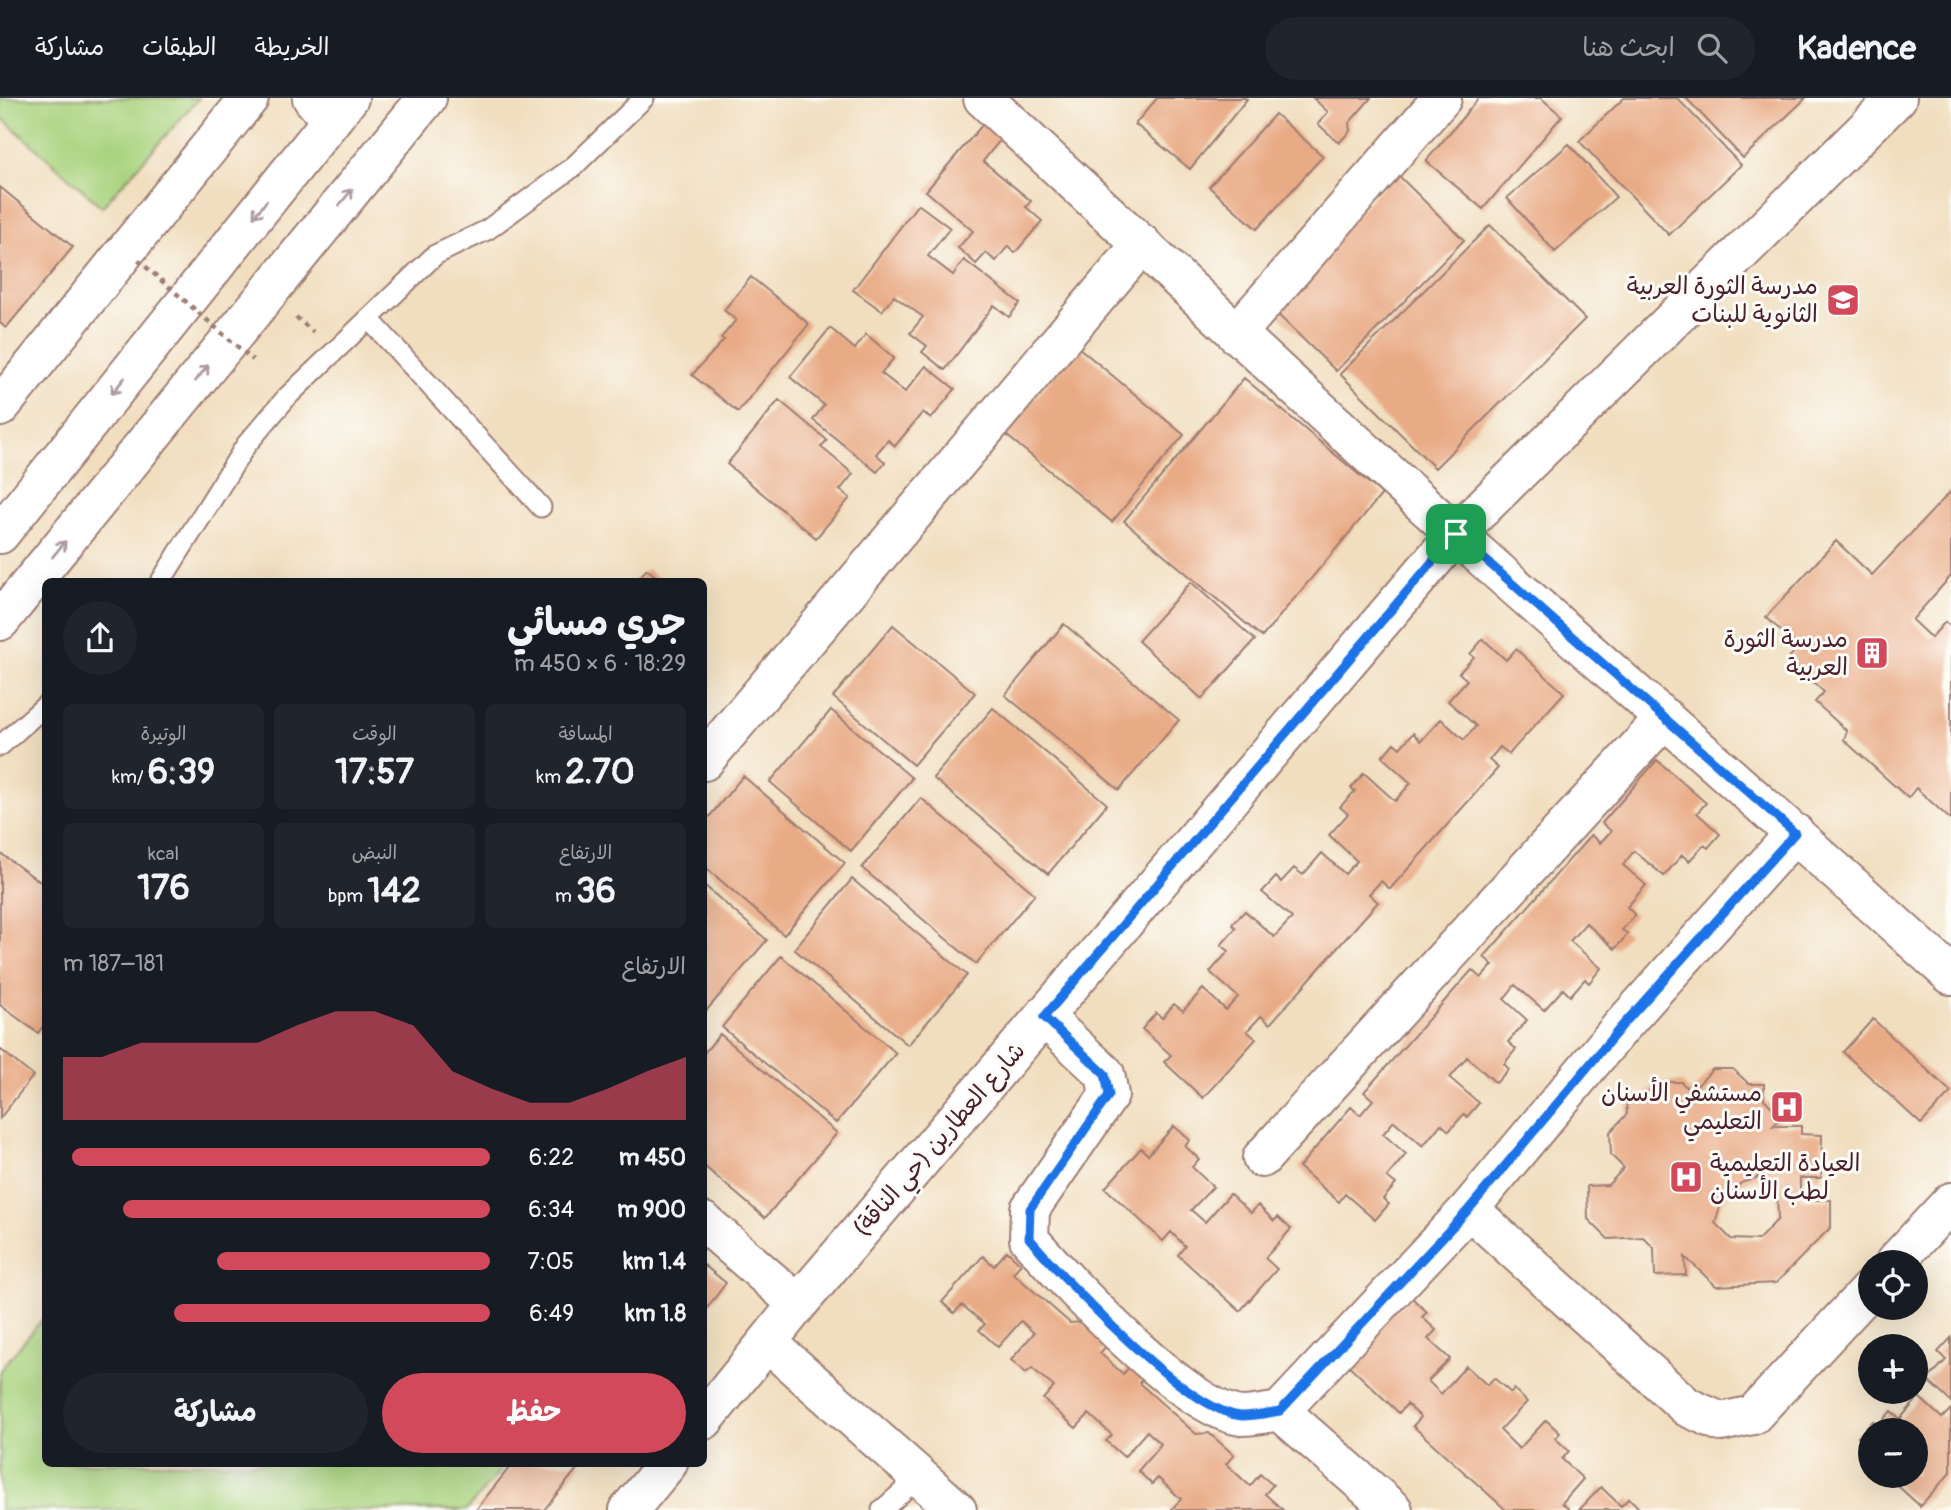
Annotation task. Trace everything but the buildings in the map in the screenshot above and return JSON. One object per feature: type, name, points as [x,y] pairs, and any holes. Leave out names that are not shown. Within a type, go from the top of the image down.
[{"type":"main road","points":[[0,407],[249,98]]},
{"type":"main road","points":[[0,621],[427,98]]},
{"type":"main road","points":[[983,98],[1456,534],[1795,833],[1951,975]]},
{"type":"main road","points":[[1236,334],[1442,98]]},
{"type":"main road","name":"شارع العطارين (حي الناقة)","points":[[707,1416],[798,1304],[1456,534],[1897,98]]},
{"type":"main road","points":[[0,534],[331,105]]},
{"type":"main road","points":[[707,757],[1142,244]]},
{"type":"main road","points":[[1262,1158],[1665,718]]},
{"type":"main road","points":[[1044,1017],[1105,1074],[1109,1095],[1030,1209],[1029,1238],[1069,1284],[1174,1381],[1205,1403],[1241,1416],[1280,1411],[1469,1209],[1621,1027],[1795,833]]},
{"type":"main road","points":[[1906,1250],[1951,1202]]},
{"type":"main road","points":[[1469,1209],[1687,1407],[1721,1422],[1753,1415],[1858,1302]]},
{"type":"main road","points":[[707,1225],[798,1304]]},
{"type":"main road","points":[[768,1343],[957,1510]]},
{"type":"main road","points":[[1280,1411],[1393,1510]]},
{"type":"main road","points":[[629,1510],[665,1467]]},
{"type":"lane","points":[[163,578],[246,445],[287,397],[435,255],[487,230],[573,167],[644,98]]},
{"type":"lane","points":[[369,319],[541,507]]},
{"type":"lane","points":[[0,746],[42,709]]},
{"type":"lane","points":[[882,1510],[919,1477]]},
{"type":"path","points":[[138,260],[253,360]]},
{"type":"path","points":[[268,293],[335,351]]},
{"type":"green space","points":[[0,98],[199,98],[102,207],[0,116]]},
{"type":"green space","points":[[42,1320],[42,1467],[504,1467],[467,1510],[0,1510],[0,1370]]},
{"type":"place","name":"مدرسة الثورة العربية الثانوية للبنات","points":[[1843,300]]},
{"type":"place","name":"مدرسة الثورة العربية","points":[[1872,653]]},
{"type":"place","name":"مستشفي الأسنان التعليمي","points":[[1787,1107]]},
{"type":"place","name":"العيادة التعليمية لطب الأسنان","points":[[1686,1177]]},
{"type":"route","points":[[1456,534],[1795,833],[1621,1027],[1469,1209],[1280,1411],[1241,1416],[1205,1403],[1174,1381],[1069,1284],[1029,1238],[1030,1209],[1109,1095],[1105,1074],[1044,1017],[1456,534]]}]
